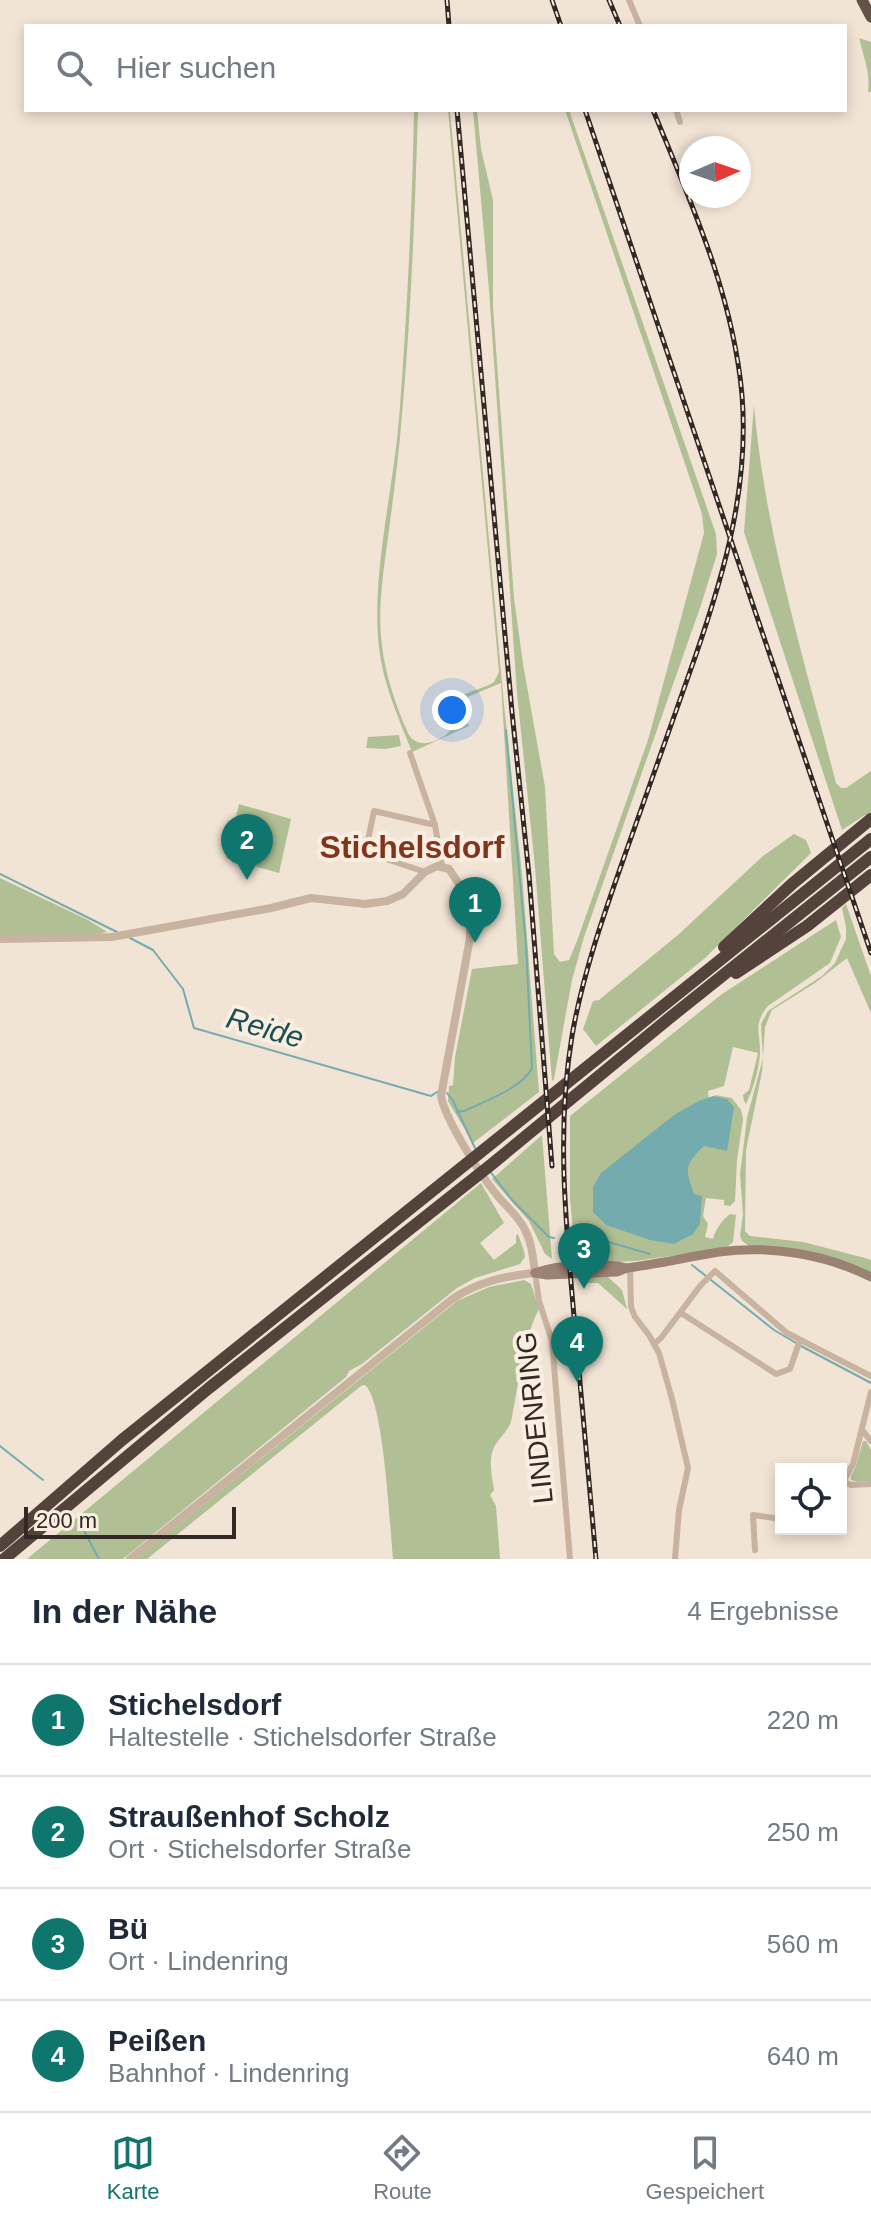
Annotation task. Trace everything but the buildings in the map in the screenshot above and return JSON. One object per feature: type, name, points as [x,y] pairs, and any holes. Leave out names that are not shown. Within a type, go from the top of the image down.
[{"type":"highway","points":[[862,0],[871,17]]},
{"type":"highway","points":[[692,982],[758,915],[871,819]]},
{"type":"highway","points":[[4,1559],[209,1388],[579,1094],[825,884],[868,842]]},
{"type":"highway","points":[[0,1546],[122,1440],[692,982],[825,884],[870,858]]},
{"type":"highway","points":[[667,1020],[807,926],[871,875]]},
{"type":"main road","points":[[535,1273],[547,1268],[578,1266],[615,1265],[628,1268],[719,1252],[761,1250],[822,1259],[871,1277]]},
{"type":"street","points":[[629,0],[639,24]]},
{"type":"street","points":[[677,112],[680,122]]},
{"type":"street","points":[[410,753],[435,825],[442,866]]},
{"type":"street","points":[[425,872],[383,858],[368,840],[374,811],[435,825]]},
{"type":"street","points":[[0,939],[116,936],[311,898],[365,904],[387,901],[403,894],[425,872],[442,866],[455,875],[470,916],[470,938],[442,1104],[490,1186],[522,1224],[531,1246],[535,1273],[488,1281],[451,1300],[130,1559]]},
{"type":"street","points":[[628,1268],[632,1311],[654,1344],[672,1399],[688,1468],[679,1510],[675,1559]]},
{"type":"street","points":[[654,1344],[715,1271],[798,1344],[871,1376]]},
{"type":"street","name":"LINDENRING","points":[[535,1273],[539,1301],[552,1336],[570,1559]]},
{"type":"street","points":[[681,1313],[776,1374],[790,1369],[798,1344]]},
{"type":"street","points":[[847,1475],[853,1464],[871,1392]]},
{"type":"street","points":[[862,1430],[871,1441]]},
{"type":"street","points":[[847,1485],[871,1484]]},
{"type":"street","points":[[755,1550],[753,1515],[775,1518]]},
{"type":"green space","points":[[859,38],[871,42],[871,92],[868,92],[868,71]]},
{"type":"green space","points":[[414,112],[418,112],[405,377],[380,616],[383,656],[399,712],[412,739],[424,743],[443,737],[453,727],[454,698],[489,685],[499,672],[450,112],[522,874],[539,1092],[473,1143],[448,1101],[472,969],[518,964],[501,683],[458,701],[469,726],[412,752],[384,675],[377,620],[380,563],[402,380]]},
{"type":"green space","points":[[473,112],[477,112],[481,149],[493,200],[493,307],[514,598],[545,787],[554,954],[560,962],[569,960],[577,941],[648,740],[704,533],[702,514],[566,112],[570,112],[716,534],[717,554],[701,605],[584,937],[552,1081],[517,693]]},
{"type":"green space","points":[[754,405],[776,549],[836,783],[846,788],[871,771],[871,815],[865,815],[842,830],[744,532]]},
{"type":"green space","points":[[399,735],[401,746],[366,748],[368,737]]},
{"type":"green space","points":[[239,804],[291,819],[279,873],[226,858]]},
{"type":"green space","points":[[794,834],[806,840],[811,853],[705,958],[596,1046],[583,1029],[593,1001],[599,1000],[679,934],[763,856]]},
{"type":"green space","points":[[0,878],[107,932],[92,935],[0,936]]},
{"type":"green space","points":[[846,904],[871,976],[871,1013],[847,958],[815,983],[772,1010],[765,1027],[763,1057],[761,1024],[768,1011],[822,976],[835,963],[846,939],[842,908]]},
{"type":"green space","points":[[836,920],[841,937],[830,963],[768,1006],[760,1019],[760,1054],[746,1104],[743,1095],[749,1090],[758,1053],[733,1047],[724,1086],[708,1091],[709,1100],[603,1175],[690,1187],[686,1165],[715,1095],[732,1098],[741,1110],[743,1119],[735,1201],[730,1206],[724,1205],[724,1200],[706,1198],[703,1216],[708,1224],[705,1237],[713,1239],[724,1219],[730,1214],[736,1215],[733,1242],[726,1248],[636,1261],[576,1264],[570,1199],[570,1116],[722,994]]},
{"type":"green space","points":[[763,1058],[746,1150],[745,1231],[750,1236],[803,1242],[865,1258],[871,1260],[871,1272],[749,1246],[742,1241],[740,1174],[747,1118]]},
{"type":"green space","points":[[542,1135],[552,1259],[545,1254],[529,1221],[492,1179]]},
{"type":"green space","points":[[481,1183],[504,1223],[480,1243],[494,1260],[516,1243],[518,1234],[525,1257],[520,1264],[475,1278],[457,1288],[349,1371],[346,1377],[123,1559],[27,1559]]},
{"type":"green space","points":[[586,1276],[607,1276],[622,1290],[627,1309],[598,1283],[585,1283]]},
{"type":"green space","points":[[524,1280],[531,1284],[539,1309],[525,1349],[511,1422],[493,1449],[491,1461],[494,1490],[490,1495],[496,1506],[500,1559],[393,1559],[381,1439],[372,1396],[365,1385],[147,1559],[136,1559],[457,1301],[489,1287]]},
{"type":"green space","points":[[863,1441],[871,1450],[871,1481],[858,1482],[851,1480],[851,1476]]},
{"type":"water","points":[[713,1096],[727,1099],[734,1107],[727,1151],[704,1146],[689,1163],[688,1173],[694,1194],[702,1196],[700,1224],[693,1234],[674,1244],[650,1240],[606,1225],[593,1212],[593,1187],[601,1173],[674,1115]]},
{"type":"waterway","points":[[457,1112],[512,1088],[532,1068],[526,945],[506,730]]},
{"type":"waterway","name":"Reide","points":[[0,874],[117,932]]},
{"type":"waterway","name":"Reide","points":[[130,938],[153,950],[183,989],[194,1028],[431,1096],[437,1092]]},
{"type":"waterway","name":"Reide","points":[[447,1093],[475,1148]]},
{"type":"waterway","name":"Reide","points":[[489,1170],[512,1200],[549,1237],[554,1238]]},
{"type":"waterway","name":"Reide","points":[[570,1237],[595,1238],[650,1254]]},
{"type":"waterway","name":"Reide","points":[[692,1265],[706,1276]]},
{"type":"waterway","name":"Reide","points":[[711,1280],[774,1330],[796,1343]]},
{"type":"waterway","name":"Reide","points":[[801,1346],[871,1383]]},
{"type":"waterway","points":[[0,1446],[43,1480]]},
{"type":"waterway","points":[[83,1529],[99,1559]]},
{"type":"railway","points":[[447,0],[449,24]]},
{"type":"railway","points":[[552,0],[560,24]]},
{"type":"railway","points":[[609,0],[619,24]]},
{"type":"railway","points":[[457,112],[529,875],[552,1166]]},
{"type":"railway","points":[[586,112],[871,953]]},
{"type":"railway","points":[[596,1559],[565,1204],[567,1070],[582,988],[595,942],[721,575],[737,504],[743,432],[737,358],[720,285],[654,112]]},
{"type":"place","name":"Straußenhof Scholz","points":[[247,880]]},
{"type":"place","name":"Stichelsdorf","points":[[475,943]]},
{"type":"place","name":"Bü","points":[[584,1289]]},
{"type":"place","name":"Peißen","points":[[577,1382]]},
{"type":"district","name":"Stichelsdorf","points":[[412,847]]}]
